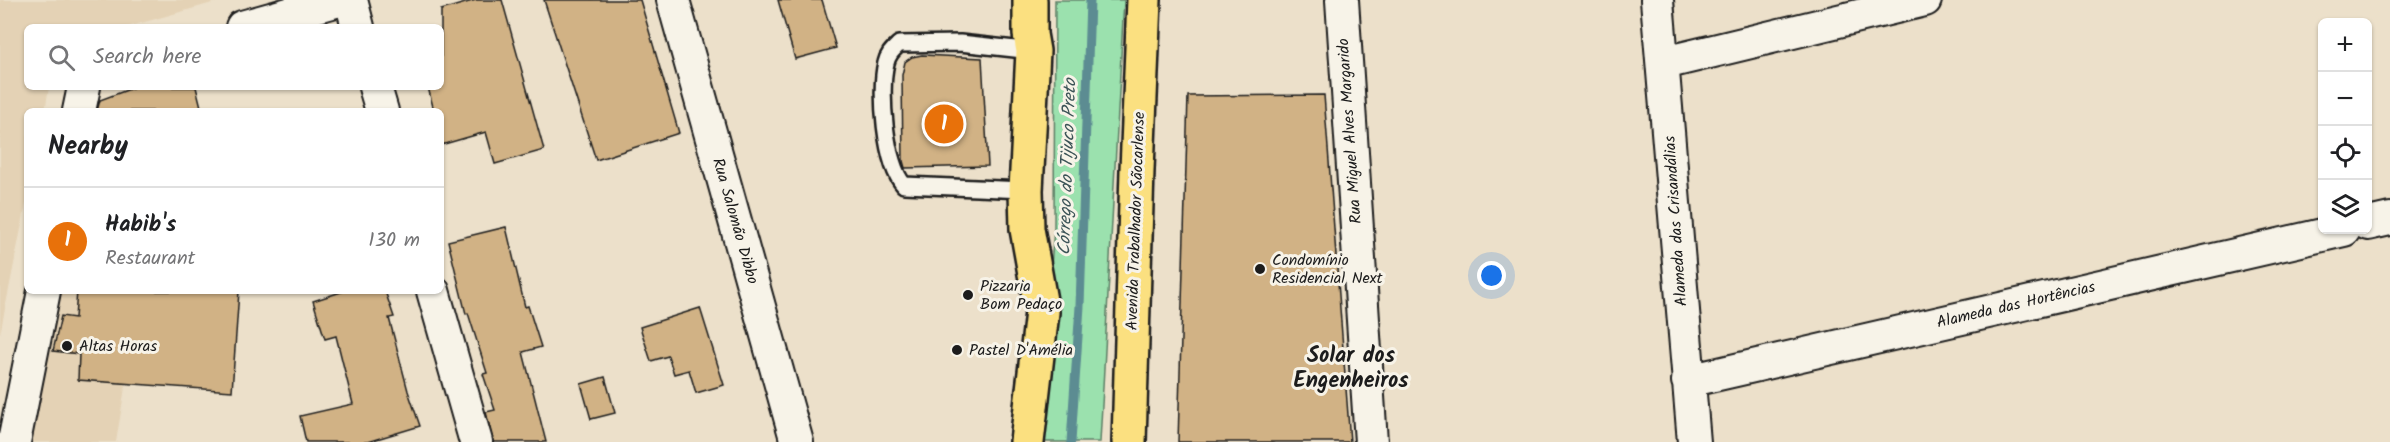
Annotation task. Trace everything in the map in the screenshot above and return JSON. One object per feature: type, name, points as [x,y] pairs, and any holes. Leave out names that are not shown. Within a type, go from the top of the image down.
[{"type":"main road","points":[[1027,442],[1042,312],[1027,229],[1026,190],[1033,51],[1030,34],[1030,0]]},
{"type":"main road","name":"Avenida Trabalhador Sãocarlense","points":[[1130,442],[1136,182],[1144,0]]},
{"type":"street","points":[[253,24],[339,0]]},
{"type":"street","points":[[351,0],[357,24]]},
{"type":"street","name":"Rua Salomão Dibbo","points":[[673,0],[797,442]]},
{"type":"street","name":"Rua Miguel Alves Margarido","points":[[1342,0],[1371,442]]},
{"type":"street","name":"Alameda das Crisandálias","points":[[1657,0],[1694,442]]},
{"type":"street","points":[[1664,63],[1925,0]]},
{"type":"street","points":[[80,108],[83,90]]},
{"type":"street","points":[[376,90],[381,108]]},
{"type":"street","points":[[2372,223],[2390,219]]},
{"type":"street","name":"Alameda das Hortências","points":[[1688,381],[2327,234]]},
{"type":"street","points":[[14,442],[43,294]]},
{"type":"street","points":[[434,294],[476,442]]},
{"type":"lane","points":[[1026,190],[904,185],[897,178],[891,162],[884,98],[886,63],[899,44],[960,43],[1033,51]]},
{"type":"shaded area","points":[[0,0],[223,0],[138,24],[24,24],[24,90],[48,90],[46,108],[24,108],[24,214],[0,334]]},
{"type":"shaded area","points":[[54,294],[141,294],[116,442],[23,442]]},
{"type":"green space","points":[[1055,0],[1124,0],[1100,442],[1037,442],[1054,229]]},
{"type":"building","points":[[476,0],[502,0],[544,150],[495,164],[486,132],[444,144],[444,108],[433,108],[429,90],[444,90],[444,24],[441,24],[441,10]]},
{"type":"building","points":[[544,0],[640,0],[679,133],[596,160]]},
{"type":"building","points":[[778,0],[822,0],[836,48],[795,59]]},
{"type":"building","points":[[922,55],[982,58],[988,166],[905,168],[902,75],[905,62],[912,57]]},
{"type":"building","points":[[127,90],[197,90],[201,108],[98,108],[100,100]]},
{"type":"building","name":"Condomínio Residencial Next","points":[[1324,95],[1350,442],[1178,442],[1188,96]]},
{"type":"building","points":[[506,227],[525,307],[528,306],[541,347],[523,352],[546,442],[493,442],[486,412],[495,410],[483,374],[487,373],[468,313],[466,314],[448,241]]},
{"type":"building","points":[[77,294],[239,294],[232,391],[78,380],[79,354],[53,351],[61,316],[75,318]]},
{"type":"building","points":[[335,294],[386,294],[394,317],[389,318],[408,391],[420,426],[367,442],[306,442],[300,416],[353,404],[336,336],[325,339],[313,301]]},
{"type":"building","points":[[700,308],[724,385],[696,393],[689,370],[674,374],[668,356],[651,361],[640,327]]},
{"type":"building","points":[[605,377],[615,413],[591,419],[581,384]]},
{"type":"waterway","name":"Córrego do Tijuco Preto","points":[[1071,442],[1080,306],[1090,0]]},
{"type":"place","name":"Habib's","points":[[944,124]]},
{"type":"place","name":"Condomínio Residencial Next","points":[[1260,269]]},
{"type":"place","name":"Pizzaria Bom Pedaço","points":[[968,295]]},
{"type":"place","name":"Altas Horas","points":[[67,346]]},
{"type":"place","name":"Pastel D'Amélia","points":[[957,350]]},
{"type":"district","name":"Solar dos Engenheiros","points":[[1351,368]]}]
